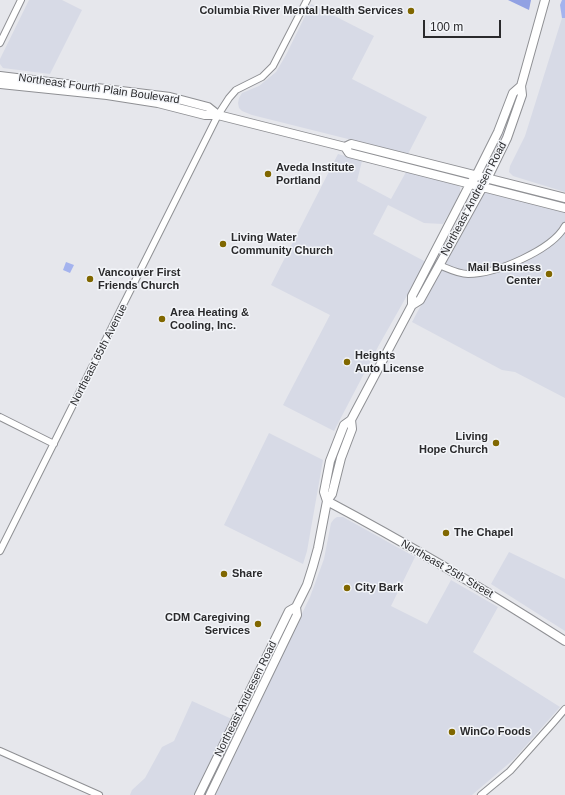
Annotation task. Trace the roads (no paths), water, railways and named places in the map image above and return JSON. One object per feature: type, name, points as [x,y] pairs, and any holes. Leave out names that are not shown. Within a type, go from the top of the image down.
[{"type":"main road","name":"Northeast Andresen Road","points":[[412,305],[420,300],[487,179],[507,138],[522,95],[521,86],[546,0]]},
{"type":"main road","name":"Northeast Fourth Plain Boulevard","points":[[0,76],[162,96],[208,107],[218,115]]},
{"type":"main road","name":"Northeast Fourth Plain Boulevard","points":[[0,84],[107,95],[158,104],[205,115],[218,115],[345,147],[351,144],[565,198]]},
{"type":"main road","name":"Northeast Andresen Road","points":[[210,795],[297,615],[296,607],[307,585],[315,561],[327,500],[324,492],[333,452],[344,425],[351,420],[412,305],[412,296],[470,184],[476,176],[498,130],[513,93],[521,86]]},
{"type":"main road","name":"Northeast Fourth Plain Boulevard","points":[[345,147],[349,153],[565,208]]},
{"type":"main road","points":[[439,265],[436,262],[442,248],[441,240]]},
{"type":"main road","points":[[420,300],[419,292],[430,271],[427,267]]},
{"type":"main road","name":"Northeast 25th Street","points":[[327,500],[496,597],[565,641]]},
{"type":"main road","name":"Northeast Andresen Road","points":[[199,795],[289,611],[296,607]]},
{"type":"street","points":[[0,43],[21,0]]},
{"type":"street","points":[[298,0],[306,2]]},
{"type":"street","name":"Northeast 65th Avenue","points":[[0,551],[218,115],[228,98],[236,90],[262,77],[273,66],[306,2]]},
{"type":"street","points":[[439,265],[456,272],[468,274],[479,273],[511,264],[527,257],[550,242],[565,226]]},
{"type":"street","points":[[0,417],[54,444]]},
{"type":"street","points":[[481,795],[510,771],[565,709]]},
{"type":"street","points":[[0,751],[100,795]]},
{"type":"place","name":"Columbia River Mental Health Services","points":[[411,11]]},
{"type":"place","name":"Aveda Institute Portland","points":[[268,174]]},
{"type":"place","name":"Living Water Community Church","points":[[223,244]]},
{"type":"place","name":"Mail Business Center","points":[[549,274]]},
{"type":"place","name":"Vancouver First Friends Church","points":[[90,279]]},
{"type":"place","name":"Area Heating & Cooling, Inc.","points":[[162,319]]},
{"type":"place","name":"Heights Auto License","points":[[347,362]]},
{"type":"place","name":"Living Hope Church","points":[[496,443]]},
{"type":"place","name":"The Chapel","points":[[446,533]]},
{"type":"place","name":"Share","points":[[224,574]]},
{"type":"place","name":"City Bark","points":[[347,588]]},
{"type":"place","name":"CDM Caregiving Services","points":[[258,624]]},
{"type":"place","name":"WinCo Foods","points":[[452,732]]}]
